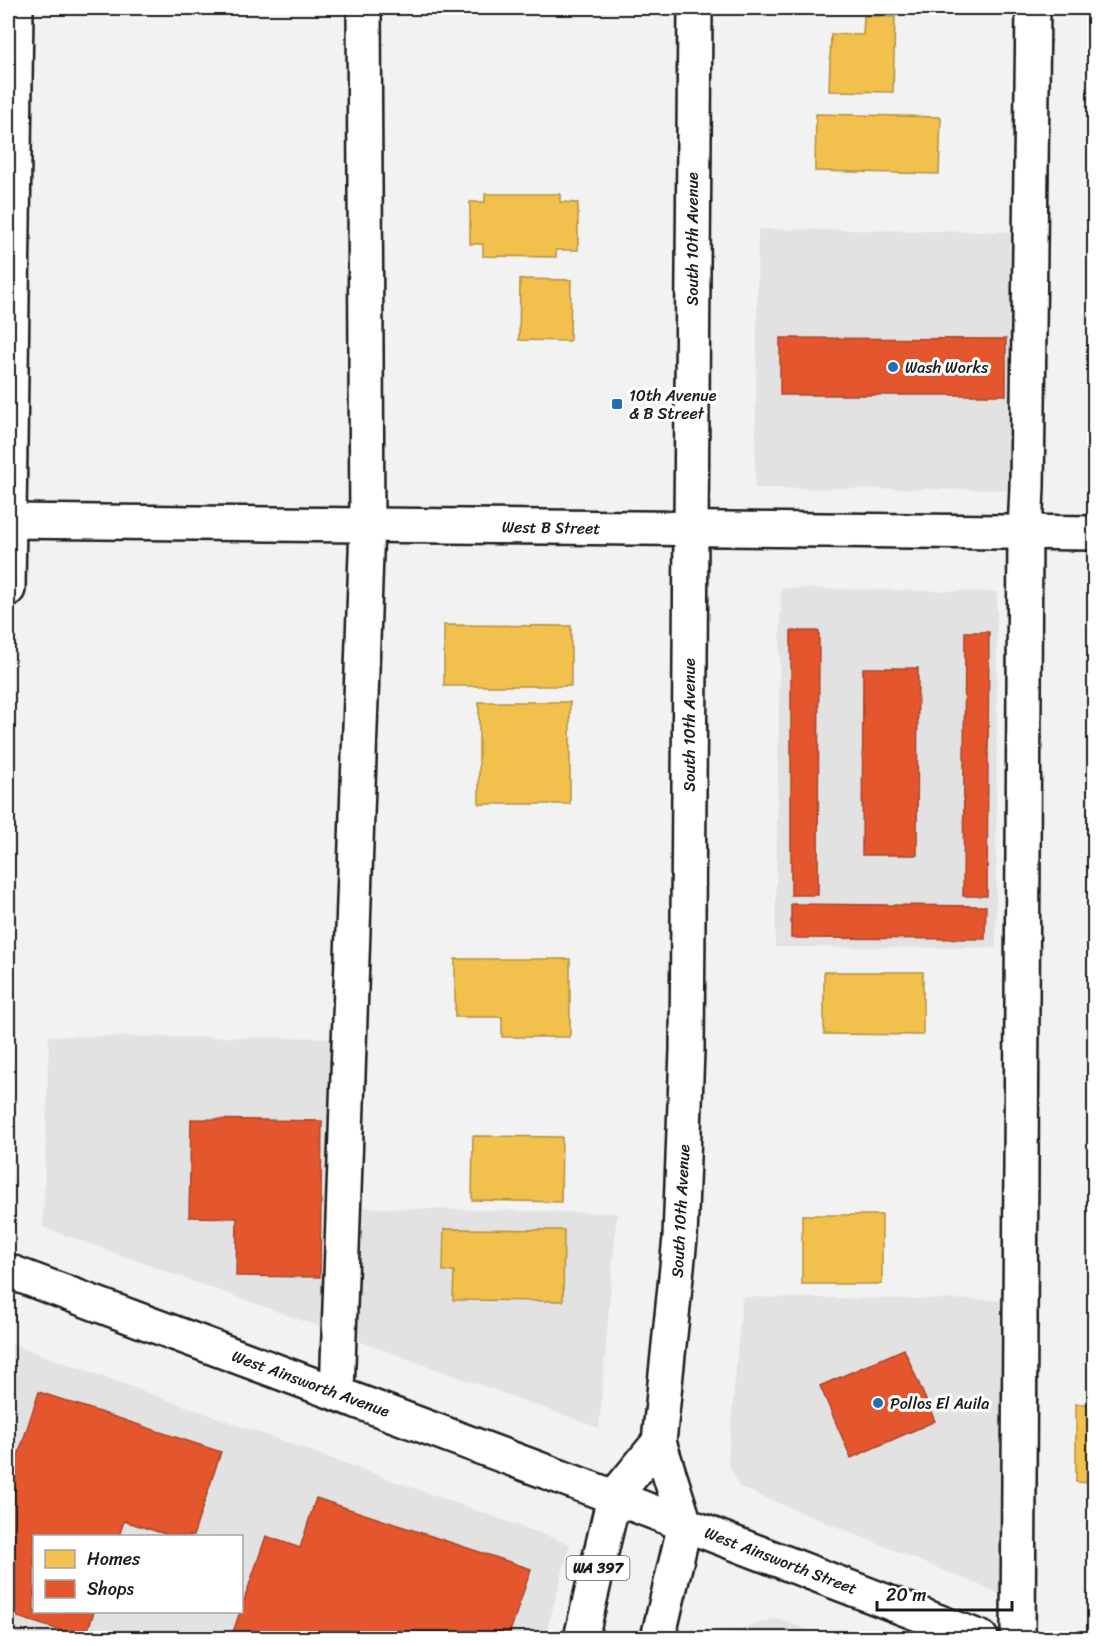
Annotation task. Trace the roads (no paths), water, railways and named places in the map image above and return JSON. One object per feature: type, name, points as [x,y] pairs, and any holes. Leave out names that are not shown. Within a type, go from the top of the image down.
[{"type":"street","points":[[8,589],[16,8]]},
{"type":"street","points":[[337,1393],[367,525],[364,8]]},
{"type":"street","name":"South 10th Avenue","points":[[685,1524],[659,1442],[674,1308],[684,1164],[687,1038],[695,8]]},
{"type":"street","points":[[1018,1638],[1025,532],[1033,8]]},
{"type":"street","name":"West B Street","points":[[8,521],[1095,533]]},
{"type":"street","name":"West Ainsworth Avenue","points":[[8,1271],[614,1497]]},
{"type":"street","points":[[614,1497],[659,1442]]},
{"type":"street","name":"West Ainsworth Street","points":[[614,1497],[981,1638]]},
{"type":"street","name":"WA 397","points":[[581,1638],[614,1497]]},
{"type":"street","points":[[658,1638],[685,1524]]},
{"type":"place","name":"Wash Works","points":[[893,367]]},
{"type":"place","name":"10th Avenue & B Street","points":[[617,404]]},
{"type":"place","name":"Pollos El Auila","points":[[878,1403]]}]
